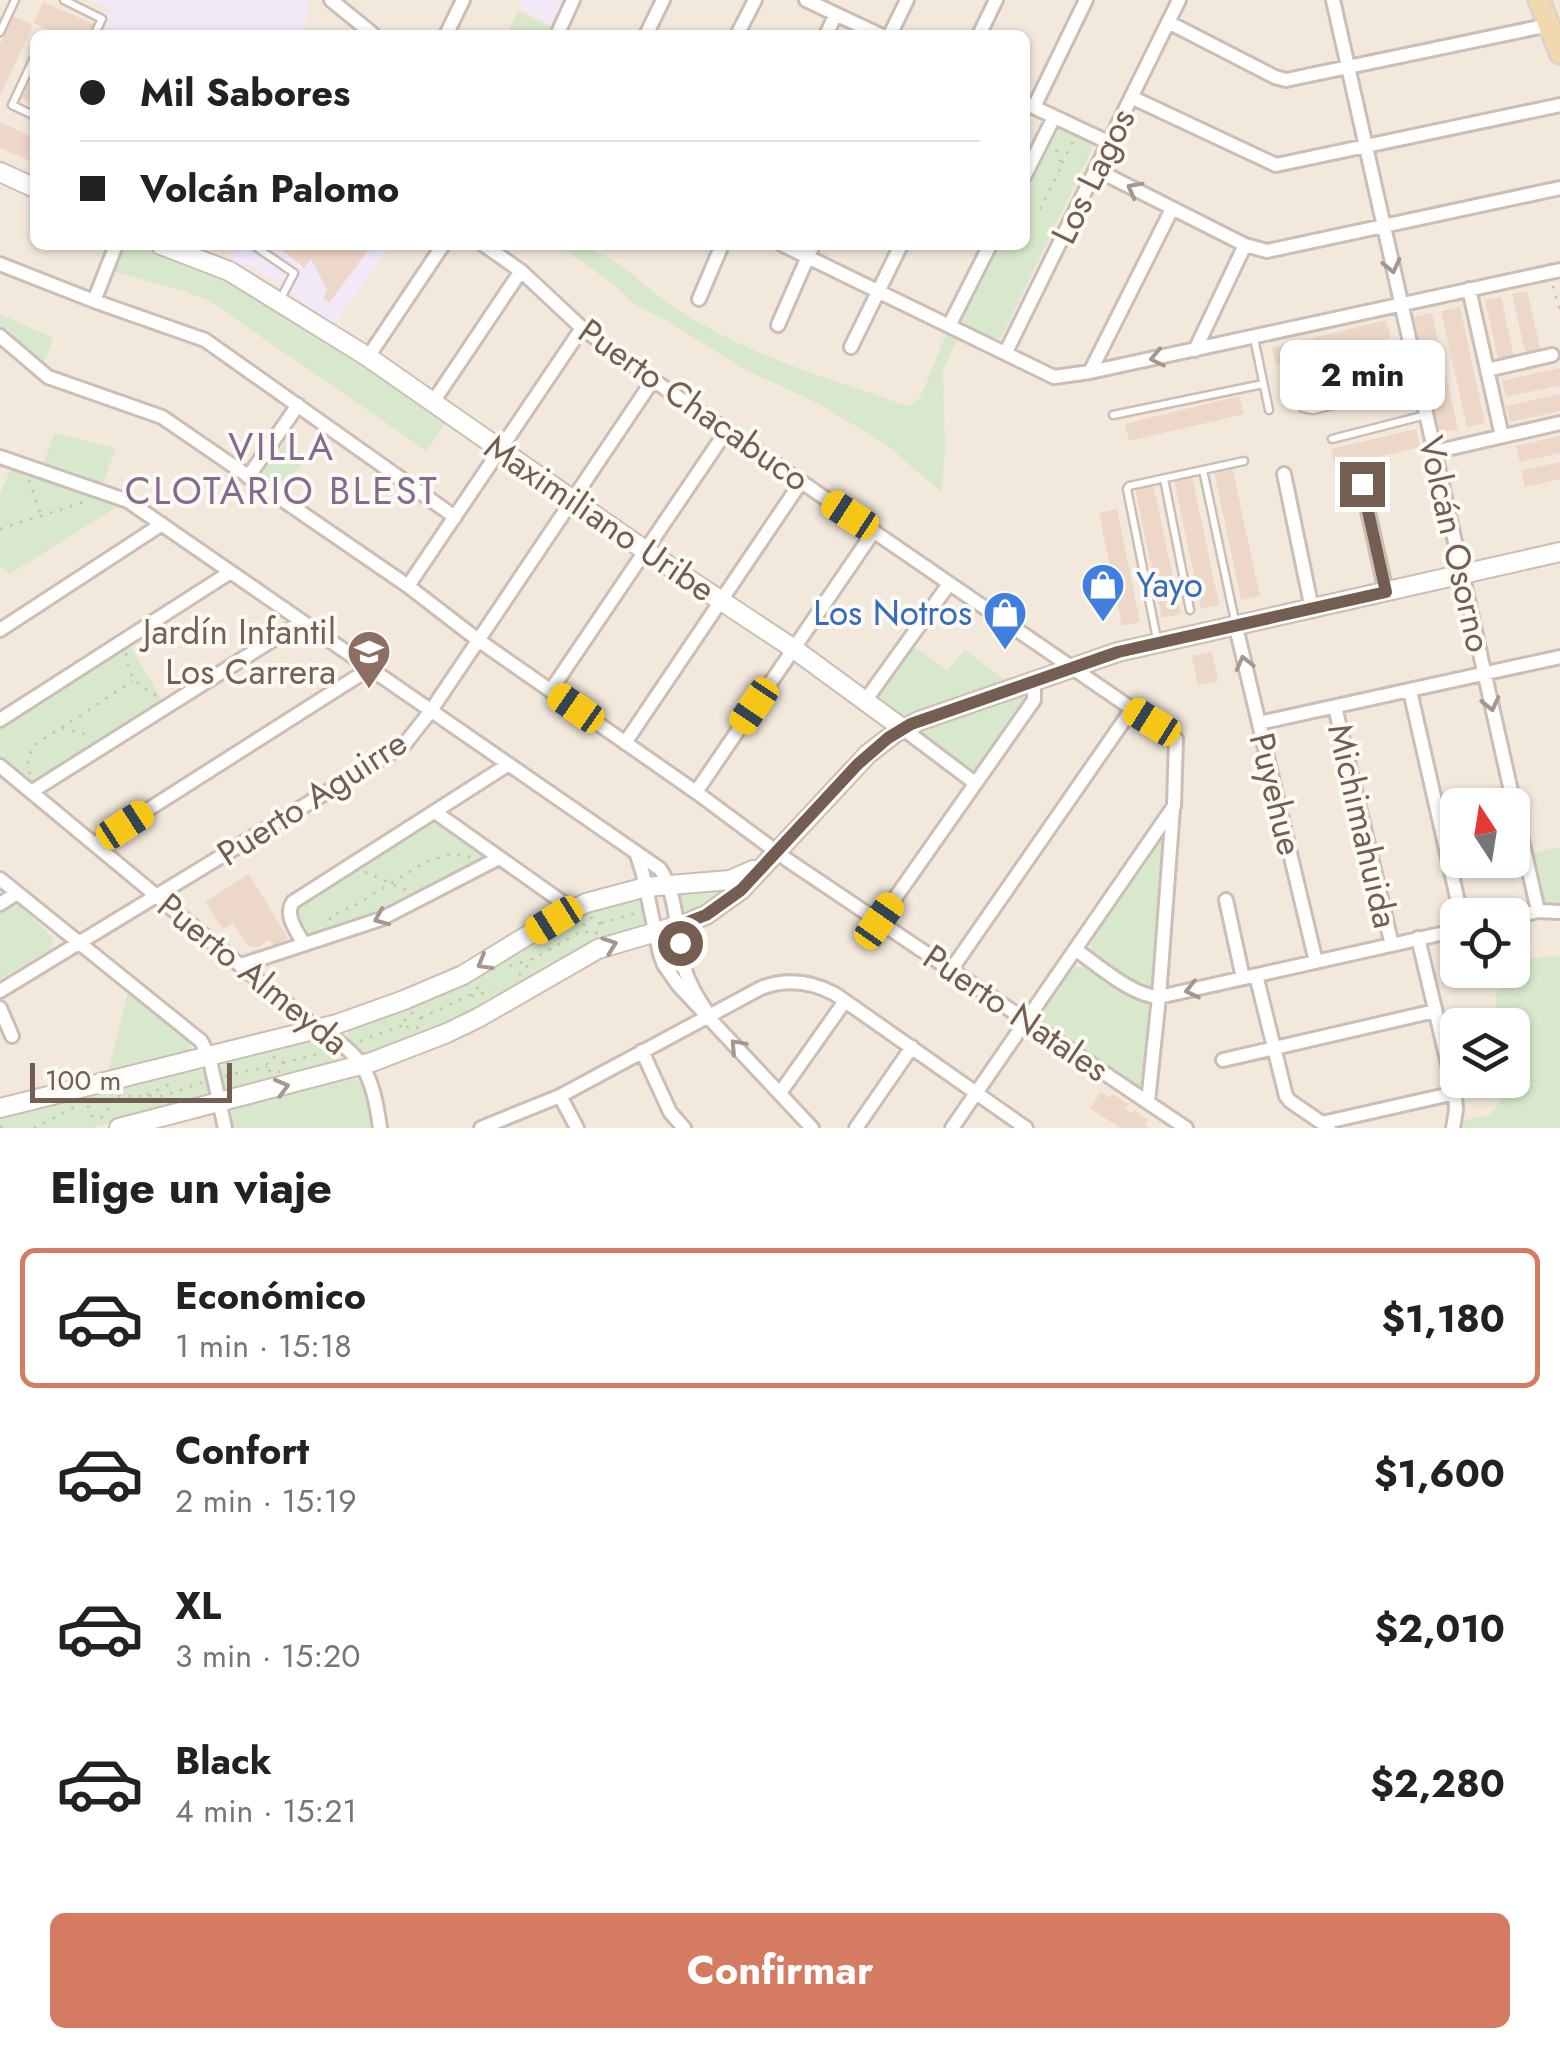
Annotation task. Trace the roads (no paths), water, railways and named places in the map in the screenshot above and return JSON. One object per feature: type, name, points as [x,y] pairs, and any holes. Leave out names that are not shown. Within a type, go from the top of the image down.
[{"type":"main road","points":[[1539,0],[1560,53]]},
{"type":"main road","points":[[0,172],[30,181]]},
{"type":"main road","name":"Maximiliano Uribe","points":[[174,250],[229,271],[368,357],[794,649],[902,728]]},
{"type":"main road","points":[[119,1128],[362,1065],[478,1018],[598,949],[706,915],[728,901],[858,764],[902,728],[1118,652],[1560,552]]},
{"type":"main road","points":[[0,1108],[319,1029],[395,1004],[483,964],[572,909],[646,888],[730,880],[749,873],[776,851]]},
{"type":"street","points":[[448,30],[463,0]]},
{"type":"street","points":[[558,30],[573,0]]},
{"type":"street","points":[[648,30],[663,0]]},
{"type":"street","points":[[739,30],[754,0]]},
{"type":"street","points":[[892,30],[906,0]]},
{"type":"street","points":[[981,30],[996,0]]},
{"type":"street","points":[[1086,0],[1030,105],[1051,122],[1079,128],[1110,143]]},
{"type":"street","name":"Los Lagos","points":[[1006,352],[1179,0]]},
{"type":"street","name":"Volcán Osorno","points":[[1333,0],[1538,911]]},
{"type":"street","points":[[331,1],[368,30]]},
{"type":"street","points":[[814,2],[870,30]]},
{"type":"street","points":[[828,30],[836,14]]},
{"type":"street","points":[[1168,22],[1290,80],[1549,26]]},
{"type":"street","points":[[1131,97],[1272,164],[1282,165],[1560,105]]},
{"type":"street","points":[[1030,165],[1051,122]]},
{"type":"street","points":[[1097,170],[1262,251],[1560,188]]},
{"type":"street","points":[[1090,372],[1172,209]]},
{"type":"street","points":[[1195,350],[1244,245]]},
{"type":"street","points":[[94,301],[114,250]]},
{"type":"street","points":[[368,357],[439,250]]},
{"type":"street","name":"Puerto Chacabuco","points":[[491,250],[521,271],[582,328],[654,380],[1176,739],[1174,806]]},
{"type":"street","points":[[699,299],[720,250]]},
{"type":"street","points":[[851,347],[899,250]]},
{"type":"street","points":[[950,324],[987,250]]},
{"type":"street","points":[[778,325],[811,251],[879,290],[1054,376],[1195,350],[1557,270]]},
{"type":"street","points":[[0,264],[205,340],[455,517]]},
{"type":"street","points":[[433,402],[521,271]]},
{"type":"street","points":[[1469,289],[1502,436]]},
{"type":"street","points":[[408,586],[582,328]]},
{"type":"street","name":"Puerto Natales","points":[[0,336],[48,376],[155,414],[408,586],[776,851],[1186,1128]]},
{"type":"street","points":[[1487,370],[1552,354]]},
{"type":"street","name":"Puerto Aguirre","points":[[0,991],[404,745],[654,380]]},
{"type":"street","points":[[248,478],[298,405]]},
{"type":"street","points":[[1434,452],[1560,423]]},
{"type":"street","points":[[550,690],[727,430]]},
{"type":"street","points":[[0,457],[128,501],[660,870],[668,885],[684,967],[696,997],[709,1015]]},
{"type":"street","points":[[1284,474],[1312,609]]},
{"type":"street","points":[[625,742],[801,482]]},
{"type":"street","points":[[1362,484],[1386,592]]},
{"type":"street","points":[[0,630],[162,524]]},
{"type":"street","points":[[696,792],[874,531]]},
{"type":"street","points":[[0,720],[229,573]]},
{"type":"street","points":[[866,700],[949,584]]},
{"type":"street","points":[[32,792],[301,622]]},
{"type":"street","name":"Puyehue","points":[[1236,627],[1316,962]]},
{"type":"street","points":[[1259,723],[1560,657]]},
{"type":"street","points":[[94,844],[369,669]]},
{"type":"street","points":[[879,921],[1034,700],[1034,680]]},
{"type":"street","points":[[1410,691],[1457,898]]},
{"type":"street","name":"Michimahuida","points":[[1335,708],[1392,944]]},
{"type":"street","points":[[951,970],[1132,709]]},
{"type":"street","name":"Maximiliano Uribe","points":[[902,728],[975,783]]},
{"type":"street","points":[[304,944],[290,915],[292,902],[509,764]]},
{"type":"street","name":"Puerto Almeyda","points":[[0,766],[353,1054],[362,1065],[375,1100],[380,1128]]},
{"type":"street","points":[[952,1128],[1174,806]]},
{"type":"street","points":[[1148,1102],[1174,806]]},
{"type":"street","points":[[435,812],[572,909]]},
{"type":"street","points":[[637,855],[664,966],[812,1128]]},
{"type":"street","points":[[241,965],[381,919],[499,858]]},
{"type":"street","points":[[0,879],[201,1041],[209,1056],[225,1128]]},
{"type":"street","points":[[0,904],[17,894]]},
{"type":"street","points":[[1226,900],[1290,1101],[1325,1126],[1440,1096]]},
{"type":"street","points":[[1530,913],[1560,912]]},
{"type":"street","points":[[1076,950],[1130,987],[1158,997],[1440,934]]},
{"type":"street","points":[[1418,938],[1440,1033]]},
{"type":"street","points":[[481,1128],[560,1096],[761,988],[787,982],[813,984],[845,1000],[1026,1128]]},
{"type":"street","points":[[780,1093],[845,1000]]},
{"type":"street","points":[[0,1008],[12,1036]]},
{"type":"street","points":[[1223,1060],[1435,1011]]},
{"type":"street","points":[[856,1128],[912,1047]]},
{"type":"street","points":[[642,1051],[670,1112],[684,1128]]},
{"type":"street","points":[[560,1096],[576,1128]]},
{"type":"street","points":[[1453,1128],[1455,1098]]},
{"type":"street","points":[[1365,1128],[1377,1111]]},
{"type":"lane","points":[[0,32],[15,0]]},
{"type":"lane","points":[[64,0],[102,19],[96,30]]},
{"type":"lane","points":[[30,67],[12,105],[30,114]]},
{"type":"lane","points":[[260,250],[294,273],[280,301]]},
{"type":"lane","points":[[1254,337],[1269,410]]},
{"type":"lane","points":[[1410,346],[1297,381],[1303,408],[1313,410],[1418,385]]},
{"type":"lane","points":[[1113,415],[1263,384]]},
{"type":"lane","points":[[1332,438],[1426,416]]},
{"type":"lane","points":[[1158,643],[1126,492],[1129,486],[1244,461]]},
{"type":"lane","points":[[1203,470],[1236,627]]},
{"type":"lane","points":[[1164,479],[1190,610]]},
{"type":"place","name":"Yayo","points":[[1103,623]]},
{"type":"place","name":"Los Notros","points":[[1005,651]]},
{"type":"place","name":"Jardín Infantil Los Carrera","points":[[369,690]]},
{"type":"district","name":"VILLA CLOTARIO BLEST","points":[[282,468]]}]
